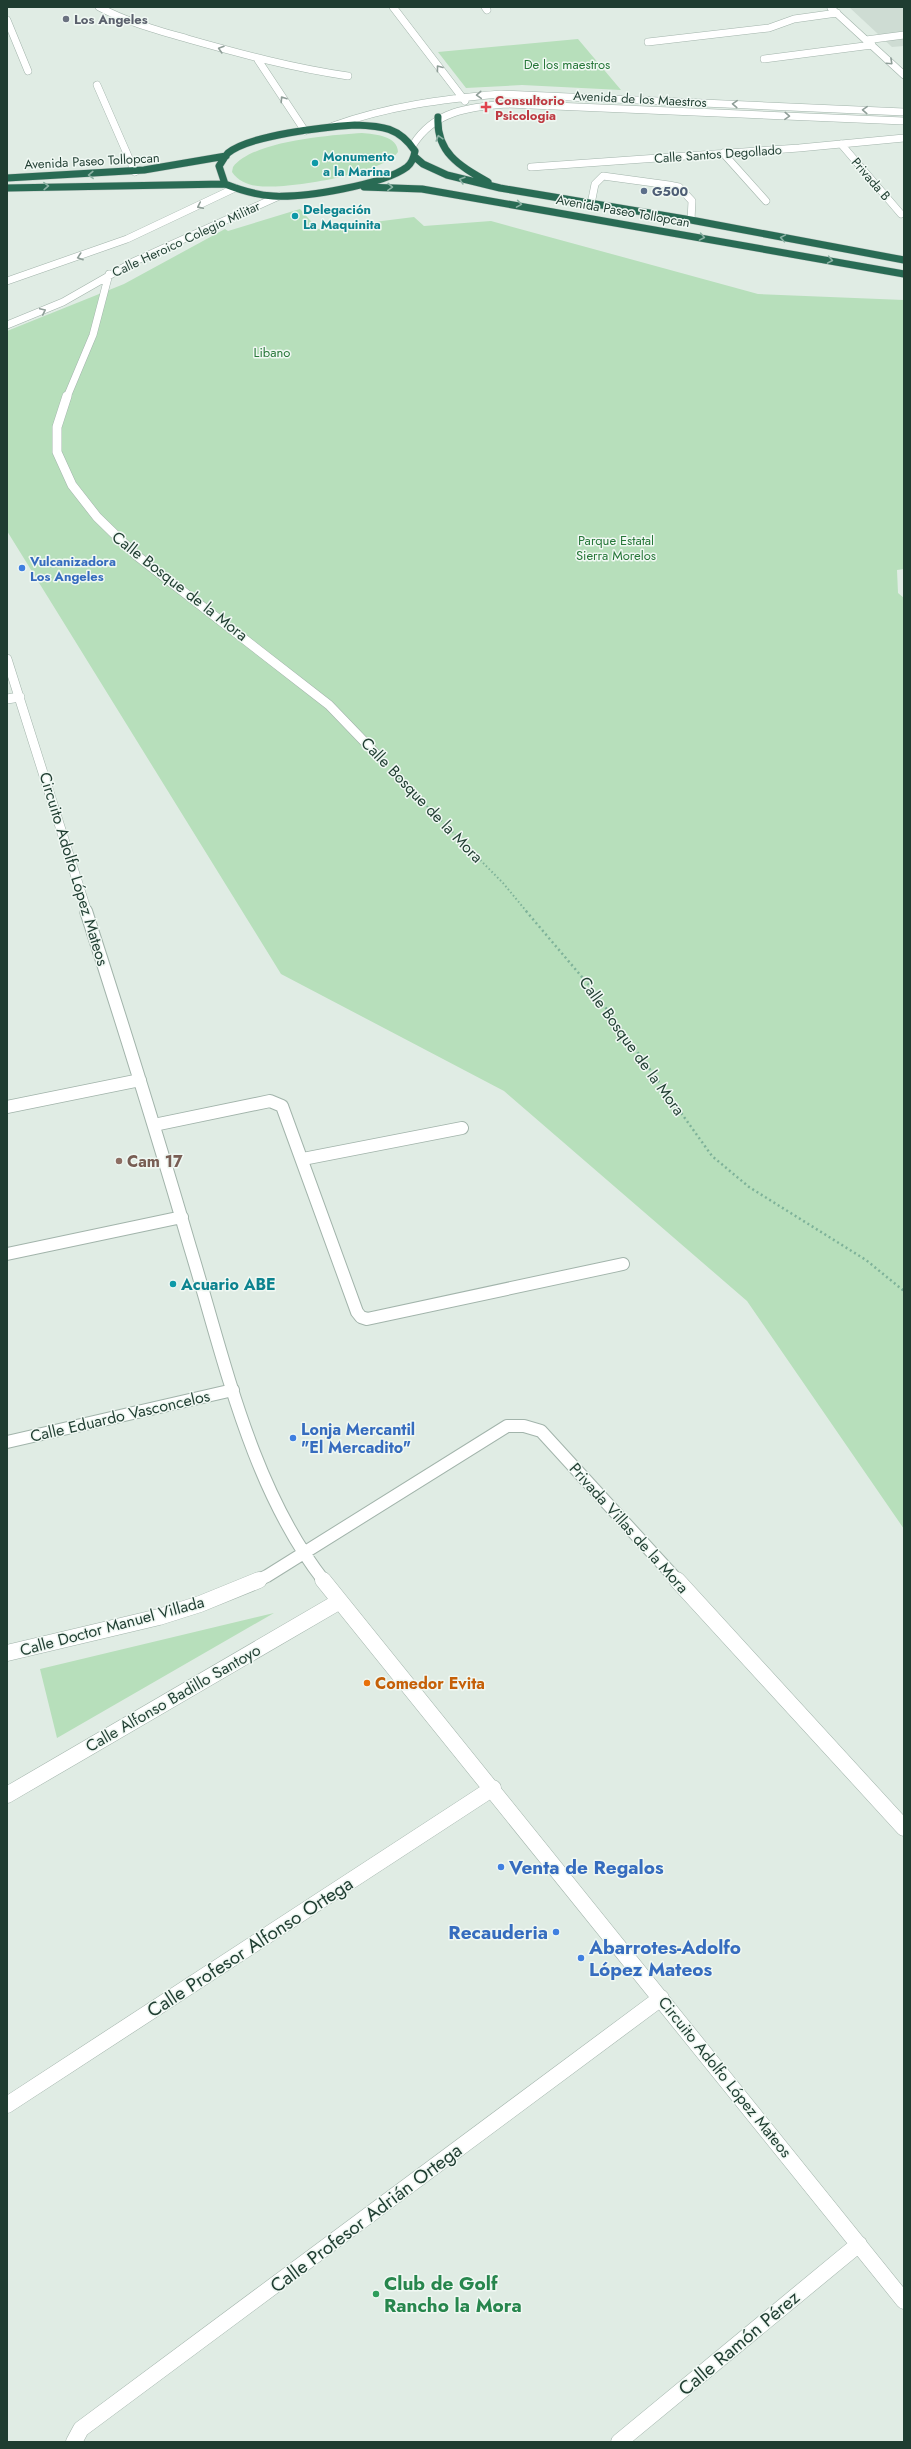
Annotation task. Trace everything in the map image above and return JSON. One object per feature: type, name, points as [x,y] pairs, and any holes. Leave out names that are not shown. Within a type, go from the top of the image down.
[{"type":"highway","points":[[438,117],[437,135],[449,156],[466,169],[500,188]]},
{"type":"highway","name":"Avenida Paseo Tollopcan","points":[[7,178],[135,172],[178,166],[226,156],[244,145],[333,126],[357,125],[385,129],[402,136],[413,145]]},
{"type":"highway","points":[[226,156],[219,166],[225,184],[244,192],[279,196],[309,194],[394,174],[404,168],[415,156],[413,145]]},
{"type":"highway","name":"Avenida Paseo Tollopcan","points":[[415,156],[423,164],[447,175],[500,188],[691,220],[904,260]]},
{"type":"highway","name":"Avenida Paseo Tollopcan","points":[[7,188],[225,184]]},
{"type":"highway","name":"Avenida Paseo Tollopcan","points":[[337,188],[369,186],[422,189],[526,206],[904,274]]},
{"type":"street","points":[[100,7],[126,20],[258,60],[304,70],[348,76]]},
{"type":"street","points":[[393,7],[460,97],[475,107]]},
{"type":"street","points":[[830,7],[904,75]]},
{"type":"street","points":[[648,42],[769,28],[794,19],[837,13]]},
{"type":"street","points":[[7,20],[28,71]]},
{"type":"street","points":[[866,40],[904,35]]},
{"type":"street","points":[[764,59],[872,45]]},
{"type":"street","points":[[258,60],[305,131]]},
{"type":"street","points":[[97,85],[135,172]]},
{"type":"street","name":"Avenida de los Maestros","points":[[333,126],[369,113],[460,97],[525,94],[904,112]]},
{"type":"street","name":"Avenida de los Maestros","points":[[413,145],[419,133],[438,117],[475,107],[530,104],[904,121]]},
{"type":"street","name":"Calle Santos Degollado","points":[[531,167],[904,138]]},
{"type":"street","name":"Privada B","points":[[841,144],[901,214]]},
{"type":"street","points":[[723,153],[766,201]]},
{"type":"street","points":[[591,204],[595,184],[598,178],[603,176],[669,185],[679,187],[692,201],[691,220]]},
{"type":"street","name":"Calle Heroico Colegio Militar","points":[[7,281],[127,239],[234,188]]},
{"type":"street","name":"Calle Heroico Colegio Militar","points":[[7,325],[64,302],[109,274],[279,196]]},
{"type":"street","name":"Calle Bosque de la Mora","points":[[109,274],[97,324],[59,417],[56,435],[57,451],[65,471],[85,504],[107,529],[136,555],[329,705],[379,757]]},
{"type":"street","name":"Circuito Adolfo López Mateos","points":[[7,659],[14,698],[140,1080],[233,1390],[270,1493],[304,1555],[340,1601],[493,1788],[904,2301]]},
{"type":"street","points":[[7,1107],[140,1080]]},
{"type":"street","points":[[154,1125],[270,1101],[282,1106],[303,1159],[357,1312],[360,1317],[367,1320],[623,1264]]},
{"type":"street","points":[[303,1159],[462,1128]]},
{"type":"street","points":[[7,1254],[182,1217]]},
{"type":"street","name":"Calle Eduardo Vasconcelos","points":[[7,1442],[233,1390]]},
{"type":"street","name":"Privada Villas de la Mora","points":[[304,1555],[507,1426],[519,1424],[531,1426],[541,1431],[904,1828]]},
{"type":"street","name":"Calle Doctor Manuel Villada","points":[[7,1653],[159,1617],[200,1604],[267,1576],[304,1555]]},
{"type":"street","name":"Calle Alfonso Badillo Santoyo","points":[[7,1795],[340,1601]]},
{"type":"street","name":"Calle Profesor Alfonso Ortega","points":[[7,2105],[493,1788]]},
{"type":"street","name":"Calle Profesor Adrián Ortega","points":[[74,2442],[81,2429],[662,1998]]},
{"type":"street","name":"Calle Ramón Pérez","points":[[619,2442],[859,2244]]},
{"type":"path","name":"Calle Bosque de la Mora","points":[[379,757],[503,883],[588,984],[712,1156],[749,1188],[866,1260],[904,1291]]},
{"type":"shaded area","points":[[849,7],[904,7],[904,46],[892,47]]},
{"type":"green space","name":"De los maestros","points":[[578,39],[621,90],[522,85],[466,88],[438,52]]},
{"type":"green space","points":[[362,133],[379,135],[390,139],[394,142],[398,152],[389,160],[374,167],[332,179],[310,183],[271,187],[258,186],[251,185],[240,180],[232,172],[233,167],[243,158],[274,145],[313,138]]},
{"type":"green space","name":"Parque Estatal Sierra Morelos","points":[[300,209],[318,229],[414,217],[424,226],[491,221],[758,294],[904,300],[904,569],[897,570],[898,593],[904,598],[904,1529],[747,1301],[504,1091],[281,974],[7,531],[7,331],[124,284],[225,229],[228,231]]},
{"type":"green space","points":[[274,1613],[57,1738],[40,1669]]},
{"type":"place","name":"Los Angeles","points":[[66,19]]},
{"type":"place","name":"Consultorio Psicologia","points":[[486,107]]},
{"type":"place","name":"Monumento a la Marina","points":[[315,163]]},
{"type":"place","name":"G500","points":[[644,191]]},
{"type":"place","name":"Delegación La Maquinita","points":[[295,216]]},
{"type":"place","name":"Vulcanizadora Los Angeles","points":[[22,568]]},
{"type":"place","name":"Cam 17","points":[[119,1161]]},
{"type":"place","name":"Acuario ABE","points":[[173,1284]]},
{"type":"place","name":"Lonja Mercantil \"El Mercadito\"","points":[[293,1438]]},
{"type":"place","name":"Comedor Evita","points":[[367,1683]]},
{"type":"place","name":"Venta de Regalos","points":[[501,1867]]},
{"type":"place","name":"Recauderia","points":[[556,1932]]},
{"type":"place","name":"Abarrotes-Adolfo López Mateos","points":[[581,1958]]},
{"type":"place","name":"Club de Golf Rancho la Mora","points":[[376,2294]]},
{"type":"park label","name":"Libano","points":[[272,352]]}]
